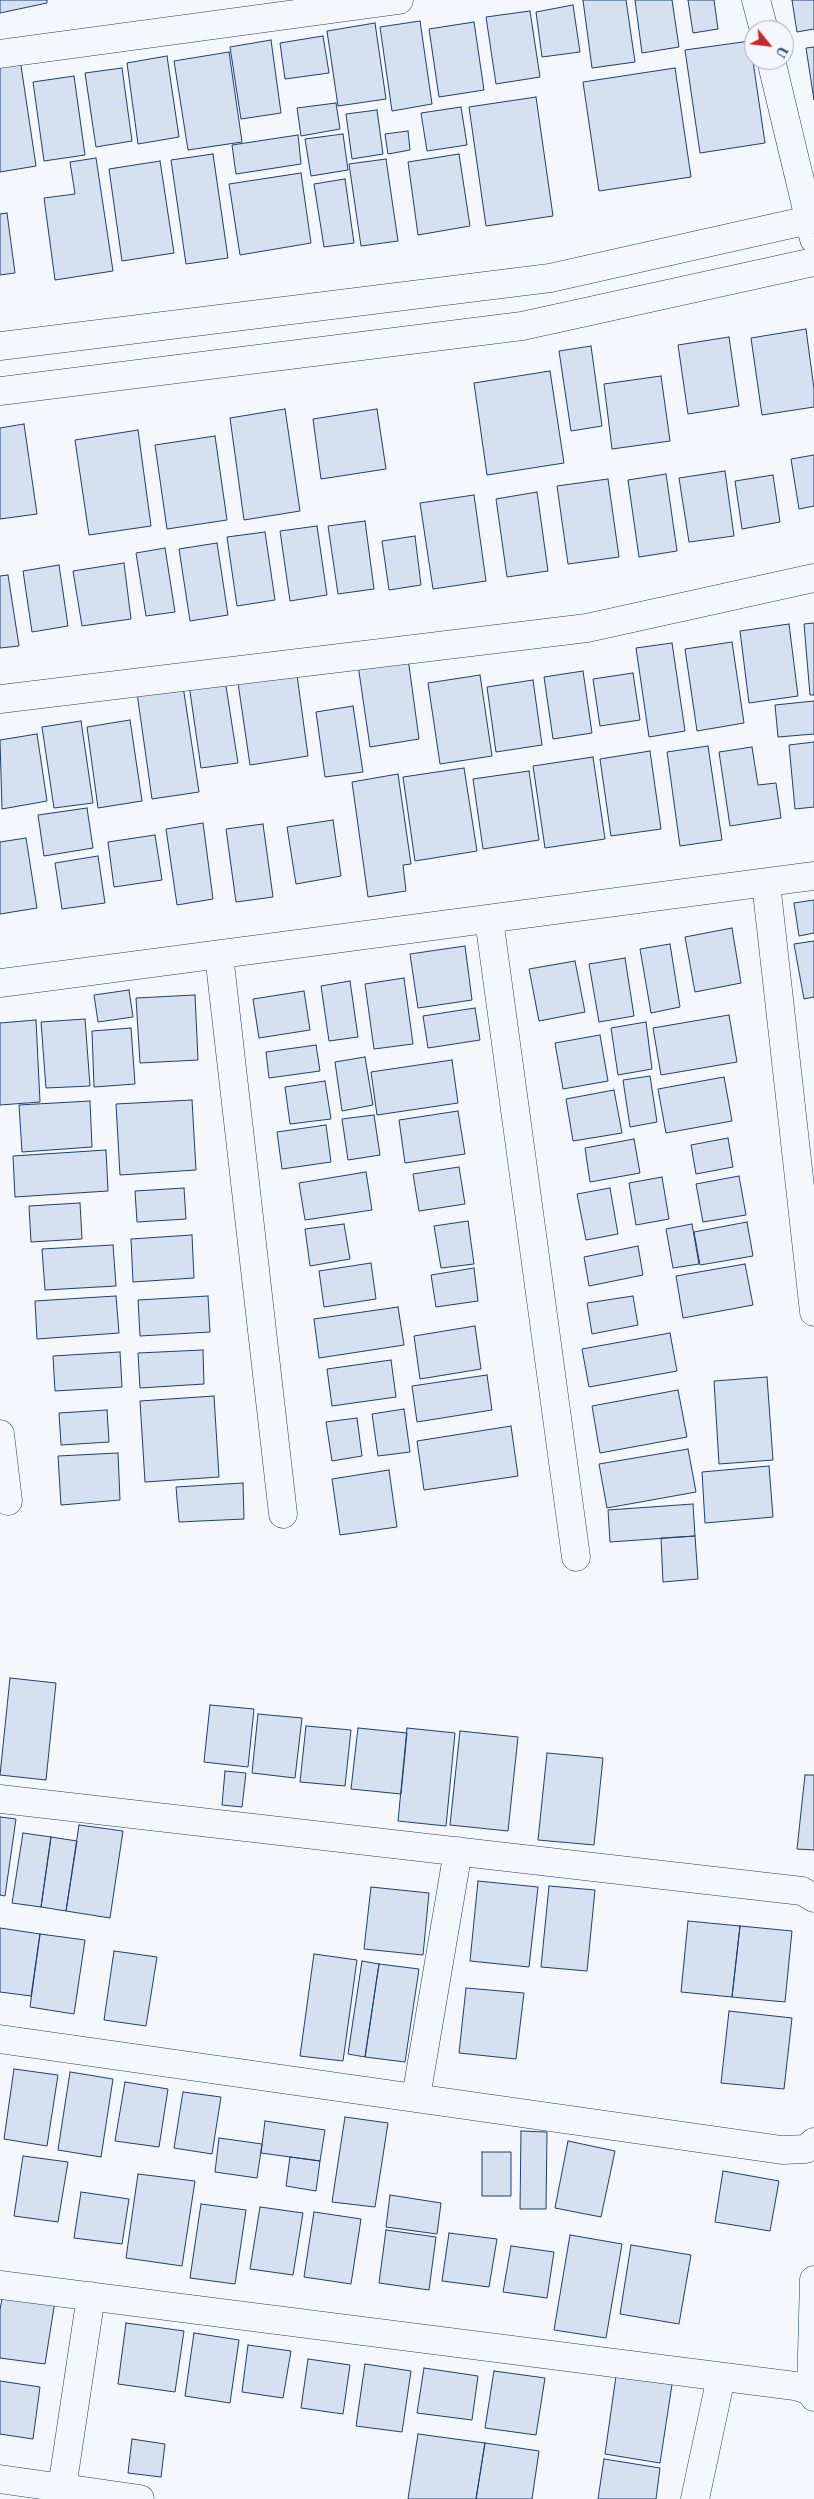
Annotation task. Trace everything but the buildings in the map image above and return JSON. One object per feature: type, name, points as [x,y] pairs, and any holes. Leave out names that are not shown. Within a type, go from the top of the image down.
[{"type":"street","points":[[0,54],[399,0]]},
{"type":"street","points":[[756,0],[761,20]]},
{"type":"street","points":[[0,346],[550,278],[813,226],[774,70]]},
{"type":"street","points":[[0,390],[522,326],[814,262]]},
{"type":"street","points":[[263,314],[272,357]]},
{"type":"street","points":[[0,699],[587,628],[814,578]]},
{"type":"street","points":[[0,983],[814,876]]},
{"type":"street","points":[[766,883],[814,1312]]},
{"type":"street","points":[[489,919],[576,1557]]},
{"type":"street","points":[[219,954],[283,1514]]},
{"type":"street","points":[[0,1434],[8,1501]]},
{"type":"street","points":[[0,1799],[802,1891],[814,1898]]},
{"type":"street","points":[[416,2097],[458,1851]]},
{"type":"street","points":[[0,2039],[782,2150],[806,2149],[814,2142]]},
{"type":"street","points":[[0,2285],[795,2386],[813,2394],[814,2280]]},
{"type":"street","points":[[62,2488],[91,2296]]},
{"type":"street","points":[[694,2499],[721,2377]]},
{"type":"street","points":[[0,2479],[140,2499]]}]
